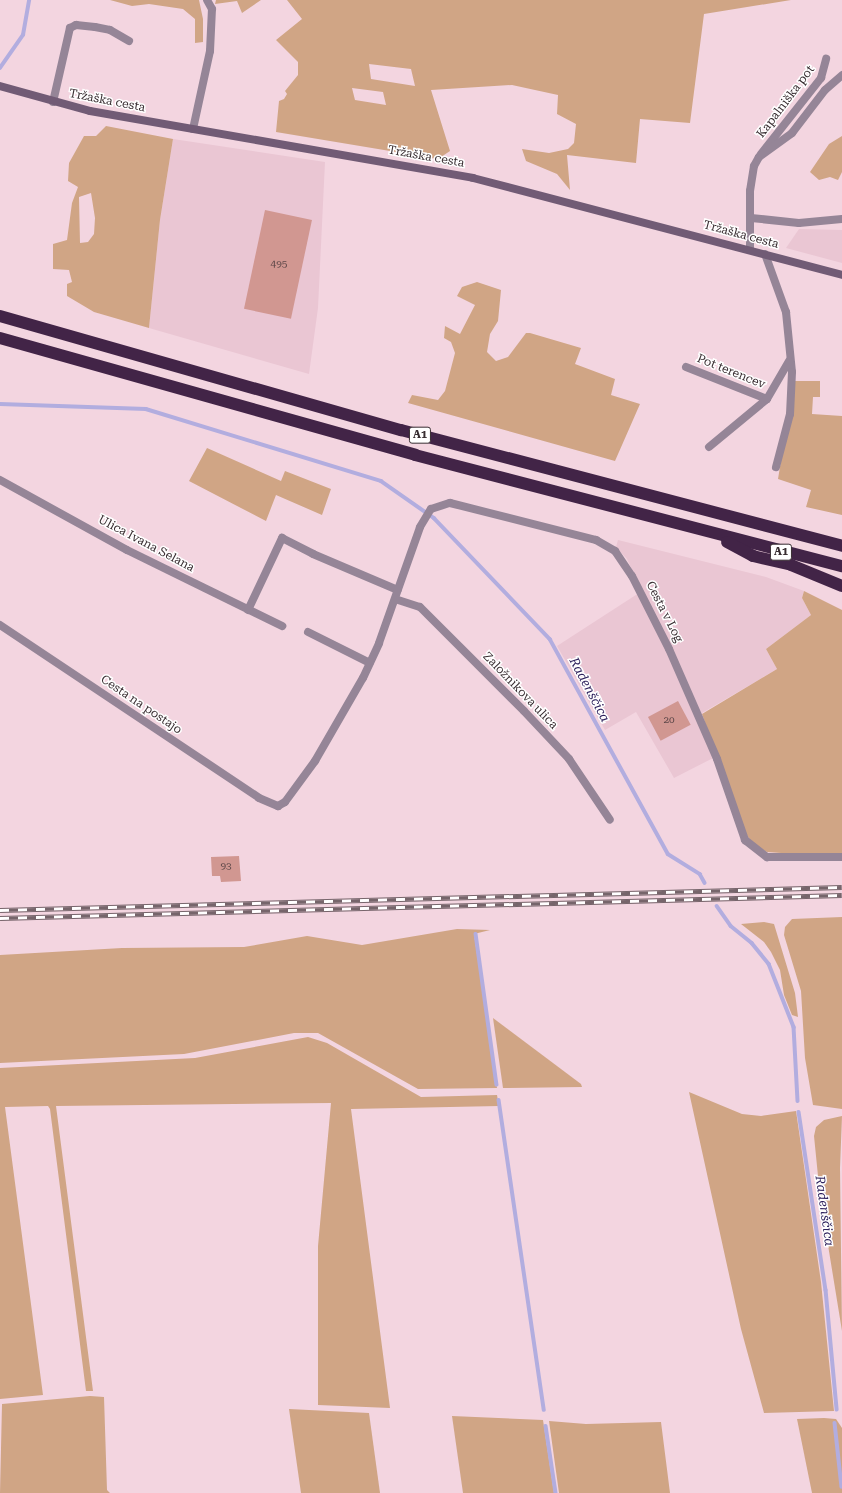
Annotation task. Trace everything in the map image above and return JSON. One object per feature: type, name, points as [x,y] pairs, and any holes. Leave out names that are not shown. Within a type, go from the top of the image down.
[{"type":"highway","name":"A1","points":[[0,316],[401,430],[842,546]]},
{"type":"highway","name":"A1","points":[[0,338],[720,537],[842,566]]},
{"type":"highway","points":[[720,537],[734,548],[753,556],[792,565],[842,586]]},
{"type":"main road","name":"Tržaška cesta","points":[[0,86],[53,102],[193,129],[473,178],[842,275]]},
{"type":"street","points":[[193,129],[210,51],[212,9],[207,0]]},
{"type":"street","points":[[53,102],[70,28],[76,25],[110,30],[129,41]]},
{"type":"street","name":"Kapalniška pot","points":[[750,250],[751,176],[759,157],[821,78],[826,59]]},
{"type":"street","name":"Kapalniška pot","points":[[759,157],[792,133],[824,90],[842,75]]},
{"type":"street","points":[[750,218],[799,222],[842,219]]},
{"type":"street","points":[[765,254],[786,312],[792,388],[790,414],[776,467]]},
{"type":"street","name":"Pot terencev","points":[[709,446],[767,400],[790,362]]},
{"type":"street","name":"Pot terencev","points":[[686,367],[767,400]]},
{"type":"street","name":"Ulica Ivana Selana","points":[[0,480],[127,550],[282,626]]},
{"type":"street","name":"Cesta v Log","points":[[398,590],[425,517],[431,509],[450,503],[596,540],[615,551],[638,589],[698,711],[745,840],[767,857],[842,857]]},
{"type":"street","points":[[248,610],[282,538],[312,554],[398,590],[370,663],[308,632]]},
{"type":"street","name":"Založnikova ulica","points":[[395,599],[420,607],[524,711],[569,759],[610,820]]},
{"type":"street","name":"Cesta na postajo","points":[[0,625],[270,805],[285,802],[315,761],[370,663]]},
{"type":"shaded area","points":[[110,0],[199,0],[203,19],[203,42],[195,43],[195,19],[183,9],[149,4],[132,6]]},
{"type":"shaded area","points":[[216,0],[261,0],[242,13],[237,1],[215,4]]},
{"type":"shaded area","points":[[287,0],[791,0],[704,14],[690,123],[640,119],[636,163],[567,155],[570,190],[557,174],[526,161],[522,149],[549,153],[568,149],[574,143],[576,124],[557,114],[558,95],[512,85],[431,90],[450,151],[438,159],[276,132],[279,101],[284,99],[287,94],[285,91],[298,75],[298,62],[276,40],[302,19]],"holes":[[[369,64],[411,69],[415,86],[371,79]],[[352,88],[383,92],[386,105],[355,100]]]},
{"type":"shaded area","points":[[106,126],[173,139],[160,220],[149,328],[94,312],[67,296],[67,284],[72,282],[69,270],[53,269],[53,244],[67,240],[72,203],[78,187],[68,181],[69,163],[84,136],[96,136]],"holes":[[[91,193],[95,218],[94,234],[88,242],[80,243],[79,197]]]},
{"type":"shaded area","points":[[842,136],[842,172],[838,180],[830,177],[819,180],[810,172],[829,144]]},
{"type":"shaded area","points":[[173,139],[325,162],[318,308],[309,374],[149,328],[160,220]]},
{"type":"shaded area","points":[[799,229],[842,230],[842,263],[786,248]]},
{"type":"shaded area","points":[[477,282],[501,290],[498,321],[490,334],[487,352],[496,361],[508,357],[526,333],[581,348],[575,364],[615,379],[611,395],[640,404],[615,461],[408,403],[412,395],[438,400],[445,391],[455,353],[451,342],[444,338],[445,326],[460,334],[475,305],[457,296],[462,287]]},
{"type":"shaded area","points":[[794,381],[820,381],[820,397],[813,397],[812,414],[842,416],[842,515],[806,507],[811,490],[778,479]]},
{"type":"shaded area","points":[[207,448],[281,481],[285,471],[331,489],[322,515],[276,495],[266,521],[189,481]]},
{"type":"shaded area","points":[[618,540],[766,577],[804,591],[802,598],[811,615],[766,649],[777,669],[702,713],[719,755],[674,778],[636,712],[605,730],[557,646],[642,591],[627,559],[616,547]]},
{"type":"shaded area","points":[[804,591],[842,610],[842,853],[767,852],[753,844],[746,834],[702,714],[777,669],[766,649],[811,615],[802,598]]},
{"type":"shaded area","points":[[842,917],[842,1109],[813,1105],[805,1058],[801,991],[784,935],[785,927],[792,919]]},
{"type":"shaded area","points":[[764,922],[774,924],[795,993],[798,1017],[792,1015],[784,995],[780,970],[771,952],[764,942],[741,924]]},
{"type":"shaded area","points":[[457,929],[490,930],[474,934],[497,1088],[418,1089],[318,1033],[294,1033],[184,1054],[0,1063],[0,955],[122,948],[244,947],[307,936],[362,945]]},
{"type":"shaded area","points":[[493,1018],[581,1084],[582,1087],[503,1088]]},
{"type":"shaded area","points":[[308,1037],[327,1043],[421,1097],[497,1095],[499,1106],[351,1109],[390,1408],[318,1405],[318,1246],[331,1103],[56,1106],[93,1391],[86,1391],[50,1109],[48,1106],[5,1107],[43,1395],[0,1399],[0,1068],[195,1058]]},
{"type":"shaded area","points":[[689,1092],[742,1114],[761,1116],[796,1111],[821,1282],[834,1411],[764,1413],[741,1329]]},
{"type":"shaded area","points":[[842,1116],[840,1168],[842,1331],[820,1196],[814,1136],[816,1127],[824,1120]]},
{"type":"shaded area","points":[[90,1396],[104,1397],[107,1490],[110,1493],[0,1493],[2,1404]]},
{"type":"shaded area","points":[[289,1409],[369,1413],[380,1493],[301,1493]]},
{"type":"shaded area","points":[[452,1416],[543,1420],[554,1493],[463,1493]]},
{"type":"shaded area","points":[[797,1419],[836,1419],[842,1428],[842,1493],[812,1493]]},
{"type":"shaded area","points":[[549,1421],[586,1424],[661,1422],[670,1493],[559,1493]]},
{"type":"building","points":[[265,210],[312,220],[291,319],[244,309]]},
{"type":"building","points":[[678,701],[691,725],[661,741],[648,717]]},
{"type":"building","points":[[239,856],[241,881],[221,882],[220,876],[212,876],[211,857]]},
{"type":"waterway","points":[[0,68],[23,35],[29,0]]},
{"type":"waterway","name":"Radenščica","points":[[0,404],[146,409],[381,481],[434,518],[550,639],[668,854],[700,874],[705,883]]},
{"type":"waterway","name":"Radenščica","points":[[717,906],[731,926],[752,943],[769,964],[794,1027],[798,1101]]},
{"type":"waterway","points":[[476,934],[497,1085]]},
{"type":"waterway","points":[[499,1100],[544,1410]]},
{"type":"waterway","name":"Radenščica","points":[[799,1112],[826,1290],[837,1409]]},
{"type":"waterway","name":"Radenščica","points":[[835,1423],[842,1487]]},
{"type":"waterway","points":[[546,1426],[556,1493]]},
{"type":"railway","points":[[0,910],[842,887]]},
{"type":"railway","points":[[0,918],[842,895]]}]
